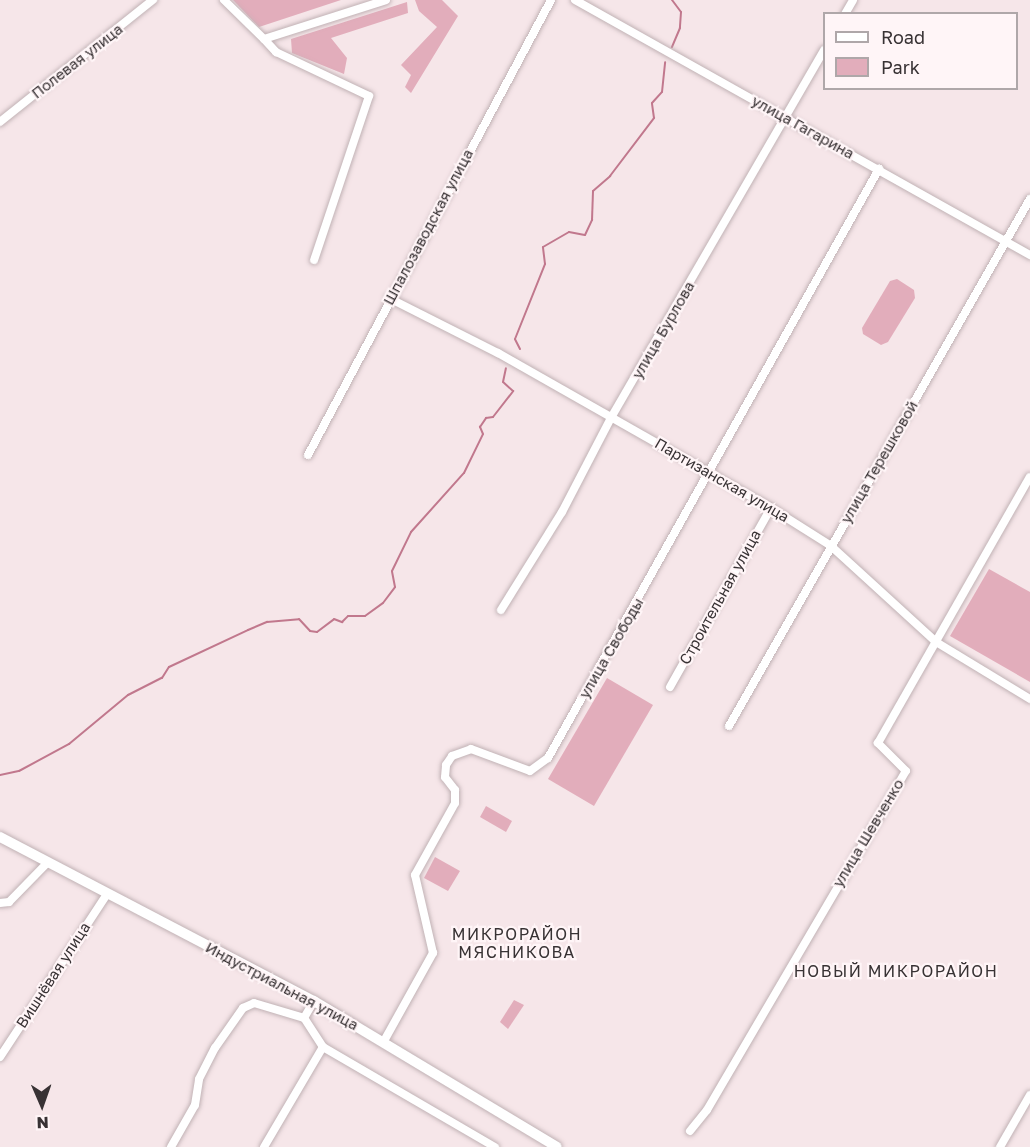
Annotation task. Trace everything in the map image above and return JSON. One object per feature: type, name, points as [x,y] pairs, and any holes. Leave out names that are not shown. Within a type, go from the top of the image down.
[{"type":"street","name":"Полевая улица","points":[[0,122],[153,0]]},
{"type":"street","points":[[224,0],[276,52],[369,96],[314,260]]},
{"type":"street","points":[[264,39],[387,0]]},
{"type":"street","name":"Шпалозаводская улица","points":[[308,454],[389,298],[551,0]]},
{"type":"street","name":"улица Гагарина","points":[[578,1],[1030,255]]},
{"type":"street","name":"улица Бурлова","points":[[501,610],[562,512],[612,416],[823,53]]},
{"type":"street","name":"улица Свободы","points":[[384,1041],[433,953],[415,875],[455,803],[455,790],[445,777],[446,765],[452,756],[471,749],[530,771],[539,768],[548,758],[711,473],[879,169]]},
{"type":"street","name":"улица Терешковой","points":[[729,726],[1030,199]]},
{"type":"street","name":"Партизанская улица","points":[[389,298],[612,416],[771,508],[831,546],[936,642],[1030,699]]},
{"type":"street","name":"улица Шевченко","points":[[690,1131],[707,1110],[906,771],[878,743],[1030,477]]},
{"type":"street","name":"Строительная улица","points":[[670,687],[771,508]]},
{"type":"street","name":"Индустриальная улица","points":[[0,837],[314,1001],[384,1041],[545,1144],[558,1147]]},
{"type":"street","points":[[0,903],[9,902],[48,862]]},
{"type":"street","name":"Вишнёвая улица","points":[[0,1057],[107,894]]},
{"type":"street","points":[[303,1018],[314,1001]]},
{"type":"street","points":[[171,1147],[195,1105],[199,1079],[215,1048],[243,1008],[254,1004],[303,1018],[323,1047],[495,1147]]},
{"type":"street","points":[[267,1146],[323,1047]]},
{"type":"street","points":[[1000,1147],[1030,1095]]},
{"type":"green space","points":[[233,0],[341,0],[259,27]]},
{"type":"green space","points":[[415,0],[442,0],[458,16],[411,93],[405,87],[411,75],[401,65],[437,27],[419,11]]},
{"type":"green space","points":[[407,2],[408,13],[331,38],[347,58],[344,74],[292,53],[291,39]]},
{"type":"green space","points":[[897,279],[914,290],[915,298],[888,342],[881,345],[863,334],[862,328],[890,281]]},
{"type":"green space","points":[[989,569],[1030,592],[1030,682],[950,636]]},
{"type":"green space","points":[[607,678],[653,705],[594,806],[548,779]]},
{"type":"green space","points":[[486,806],[512,821],[506,832],[480,817]]},
{"type":"green space","points":[[435,857],[460,871],[448,891],[424,878]]},
{"type":"green space","points":[[514,1000],[524,1005],[508,1029],[500,1022]]},
{"type":"waterway","points":[[672,0],[681,12],[680,28],[672,47]]},
{"type":"waterway","points":[[520,349],[515,339],[545,264],[543,247],[569,232],[585,235],[592,220],[593,191],[610,176],[654,118],[652,103],[662,92],[665,62]]},
{"type":"waterway","points":[[0,775],[19,771],[69,744],[128,695],[162,678],[169,667],[248,630],[267,622],[299,619],[310,631],[317,632],[334,619],[342,622],[348,616],[365,616],[383,603],[395,587],[392,571],[411,532],[464,473],[483,434],[480,427],[486,418],[493,417],[513,391],[503,382],[506,368]]},
{"type":"district","name":"МИКРОРАЙОН МЯСНИКОВА","points":[[517,943]]},
{"type":"district","name":"НОВЫЙ МИКРОРАЙОН","points":[[896,971]]}]
